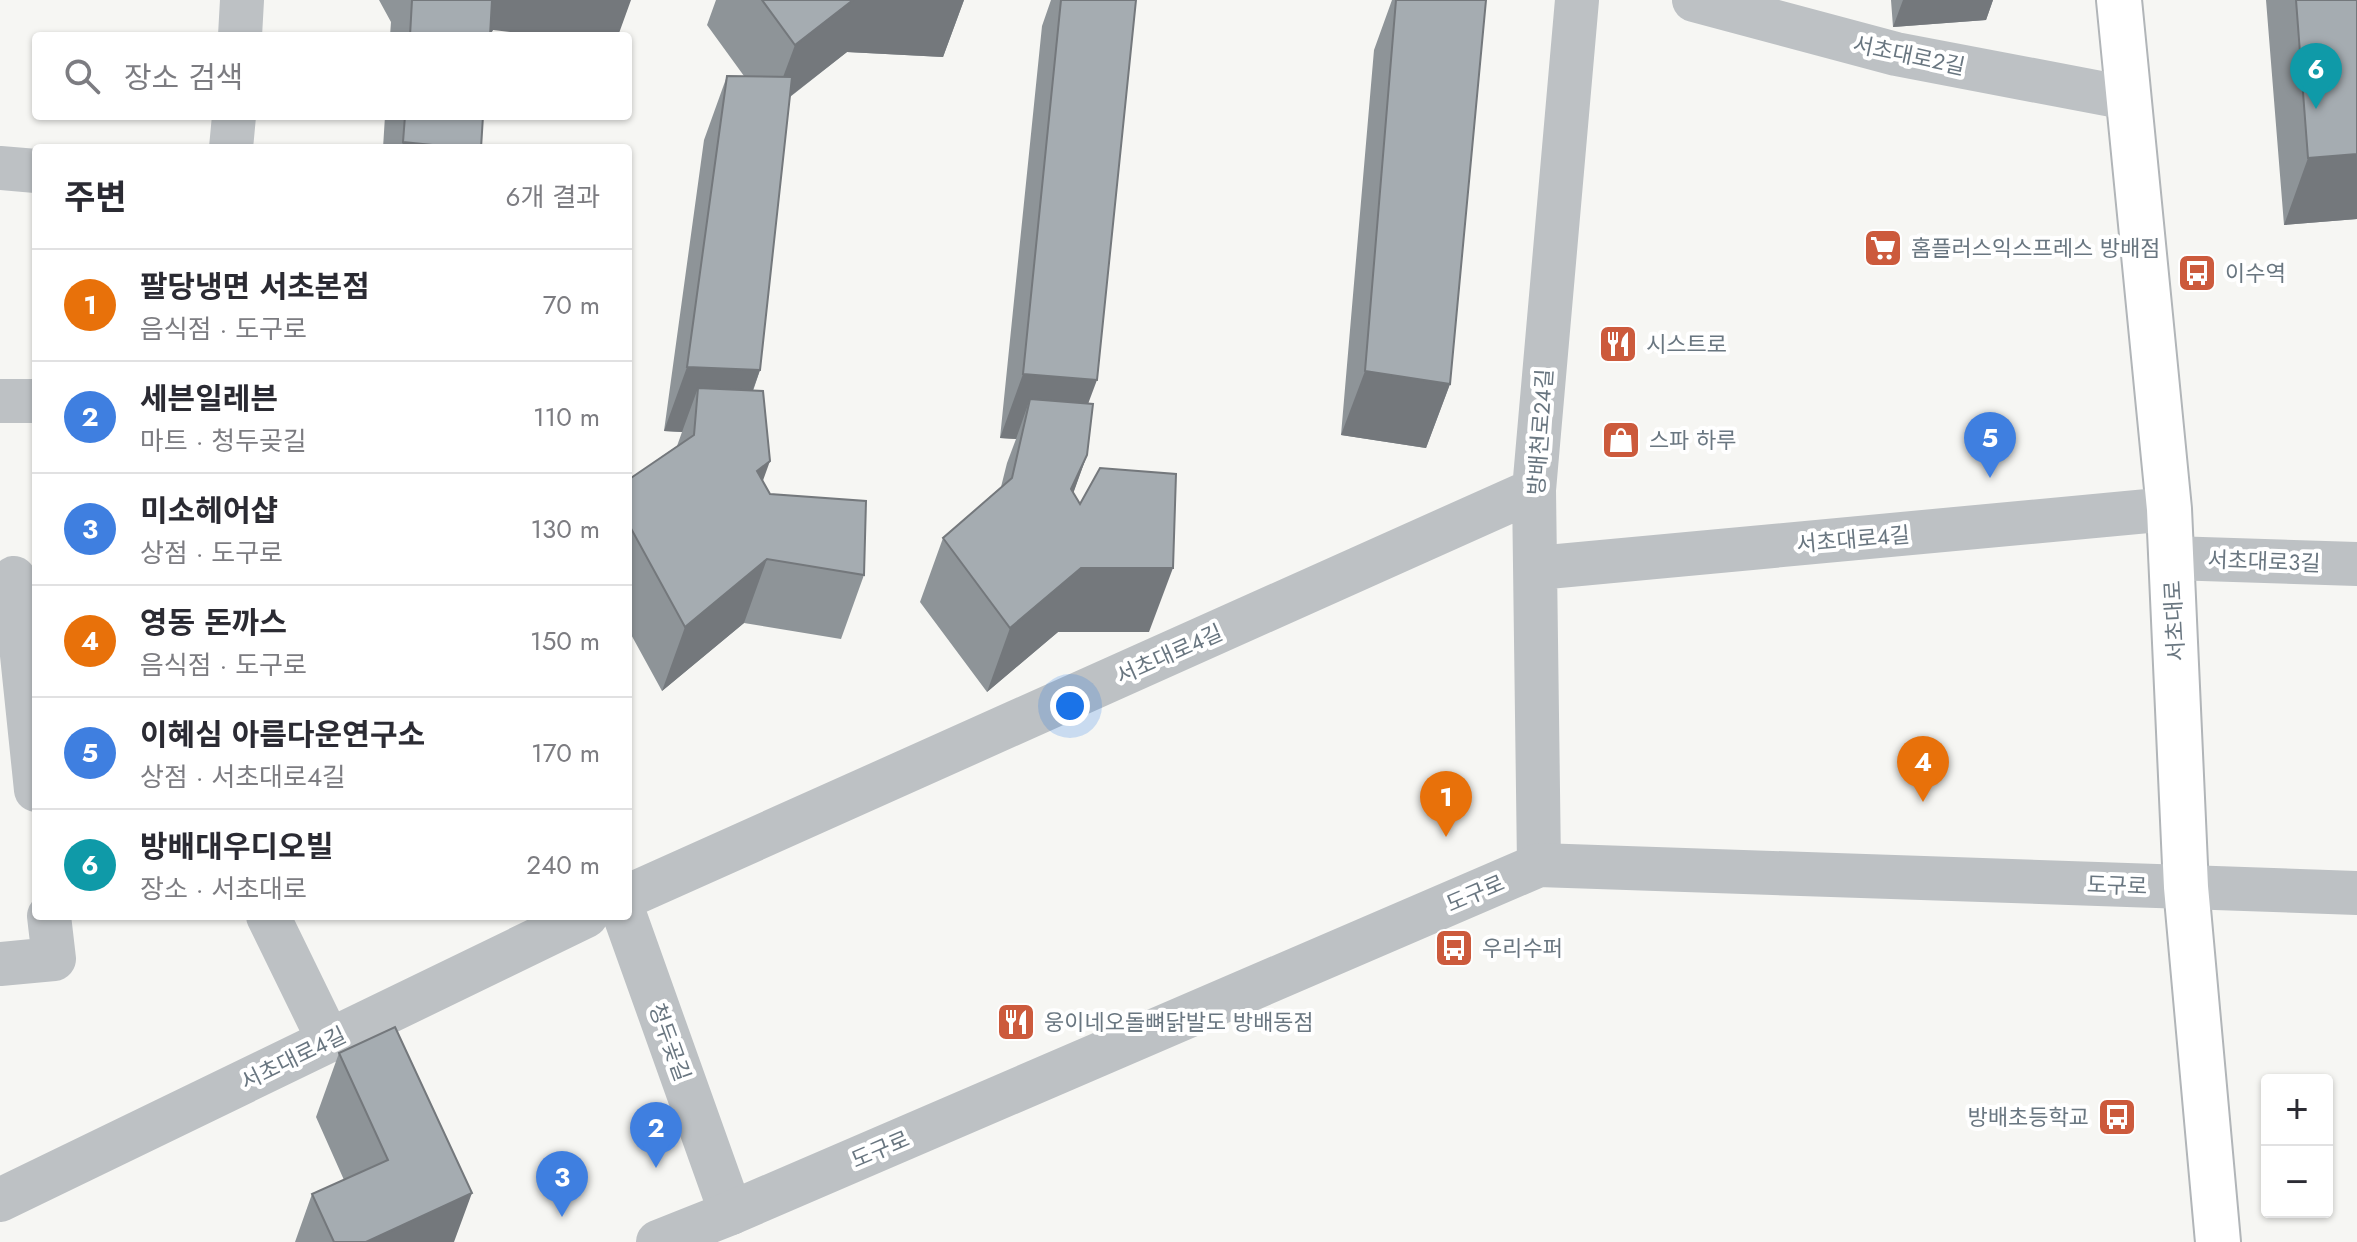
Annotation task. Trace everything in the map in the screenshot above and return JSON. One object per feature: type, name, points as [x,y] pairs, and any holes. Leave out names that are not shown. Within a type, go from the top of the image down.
[{"type":"main road","name":"서초대로","points":[[2119,0],[2169,509],[2186,887],[2218,1242]]},
{"type":"street","points":[[240,32],[242,0]]},
{"type":"street","name":"방배천로24길","points":[[1539,865],[1534,490],[1577,0]]},
{"type":"street","name":"서초대로2길","points":[[1694,0],[1896,54],[2127,98]]},
{"type":"street","points":[[231,144],[234,120]]},
{"type":"street","points":[[0,168],[32,171]]},
{"type":"street","points":[[0,401],[32,401]]},
{"type":"street","name":"서초대로4길","points":[[632,894],[1534,490]]},
{"type":"street","name":"서초대로4길","points":[[1537,568],[2169,509]]},
{"type":"street","name":"서초대로3길","points":[[2171,558],[2357,564]]},
{"type":"street","points":[[17,576],[32,745]]},
{"type":"street","name":"도구로","points":[[658,1242],[1539,865],[2357,893]]},
{"type":"street","points":[[0,964],[54,959],[49,920]]},
{"type":"street","points":[[270,920],[329,1041]]},
{"type":"street","name":"서초대로4길","points":[[0,1200],[578,920]]},
{"type":"street","name":"청두곶길","points":[[626,920],[731,1213]]},
{"type":"building","points":[[412,0],[492,0],[490,32],[410,32]]},
{"type":"building","points":[[762,0],[853,0],[795,45]]},
{"type":"building","points":[[1061,0],[1136,0],[1097,380],[1023,374]]},
{"type":"building","points":[[1396,0],[1486,0],[1450,384],[1365,371]]},
{"type":"building","points":[[2296,0],[2357,0],[2357,154],[2308,158]]},
{"type":"building","points":[[727,76],[792,77],[760,370],[687,367]]},
{"type":"building","points":[[405,120],[483,120],[481,144],[403,142]]},
{"type":"building","points":[[698,388],[763,391],[770,461],[757,471],[770,494],[866,501],[864,575],[767,559],[685,627],[632,530],[632,477],[694,435]]},
{"type":"building","points":[[1030,399],[1093,404],[1087,455],[1071,489],[1080,504],[1100,468],[1176,474],[1173,568],[1081,568],[1010,628],[943,538],[1012,478]]},
{"type":"building","points":[[395,1027],[472,1193],[366,1242],[334,1242],[312,1194],[388,1160],[339,1053]]},
{"type":"place","name":"방배대우디오빌","points":[[2316,109]]},
{"type":"place","name":"홈플러스익스프레스 방배점","points":[[1883,248]]},
{"type":"place","name":"이수역","points":[[2197,273]]},
{"type":"place","name":"시스트로","points":[[1618,344]]},
{"type":"place","name":"스파 하루","points":[[1621,440]]},
{"type":"place","name":"이혜심 아름다운연구소","points":[[1990,478]]},
{"type":"place","name":"영동 돈까스","points":[[1923,802]]},
{"type":"place","name":"팔당냉면 서초본점","points":[[1446,837]]},
{"type":"place","name":"우리수퍼","points":[[1454,948]]},
{"type":"place","name":"웅이네오돌뼈닭발도 방배동점","points":[[1016,1022]]},
{"type":"place","name":"방배초등학교","points":[[2117,1117]]},
{"type":"place","name":"세븐일레븐","points":[[656,1168]]},
{"type":"place","name":"미소헤어샵","points":[[562,1217]]}]
